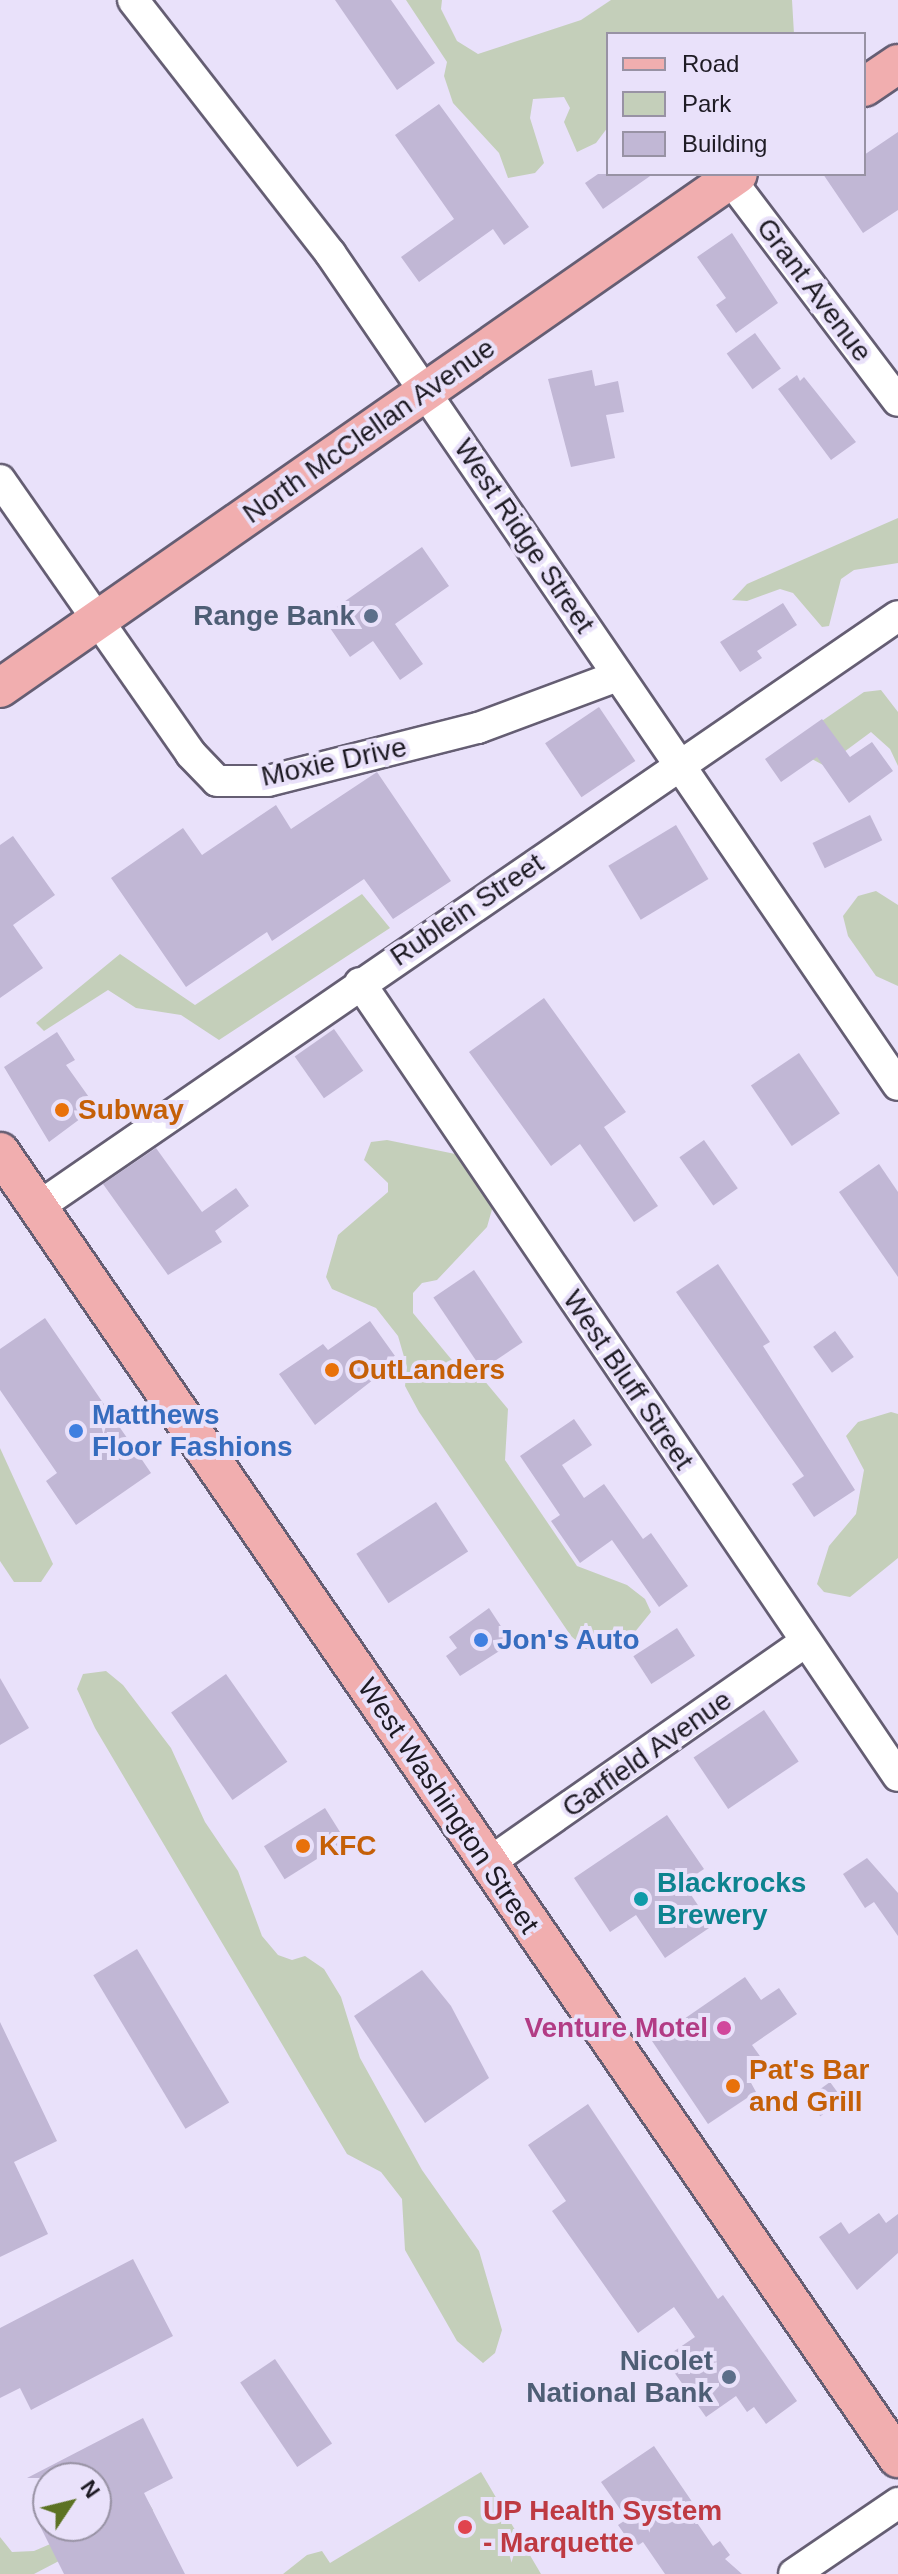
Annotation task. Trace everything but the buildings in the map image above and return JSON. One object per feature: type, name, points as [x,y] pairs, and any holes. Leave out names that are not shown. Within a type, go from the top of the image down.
[{"type":"main road","points":[[866,86],[898,64]]},
{"type":"main road","name":"North McClellan Avenue","points":[[0,688],[734,177]]},
{"type":"main road","name":"West Washington Street","points":[[0,1152],[898,2458]]},
{"type":"street","name":"West Ridge Street","points":[[133,0],[330,253],[898,1085]]},
{"type":"street","name":"Grant Avenue","points":[[734,177],[898,401]]},
{"type":"street","name":"Moxie Drive","points":[[0,480],[191,754],[217,781],[268,781],[478,728],[618,676]]},
{"type":"street","name":"Rublein Street","points":[[38,1207],[898,616]]},
{"type":"street","name":"West Bluff Street","points":[[360,983],[898,1776]]},
{"type":"street","name":"Garfield Avenue","points":[[487,1864],[805,1642]]},
{"type":"street","points":[[794,2574],[898,2503]]},
{"type":"green space","points":[[406,0],[442,0],[441,9],[457,41],[478,54],[581,20],[611,0],[792,0],[794,32],[606,32],[606,130],[596,143],[577,152],[564,122],[570,108],[564,97],[533,99],[530,118],[544,163],[535,173],[508,178],[499,153],[453,103],[444,76],[447,62]]},
{"type":"green space","points":[[898,518],[898,563],[854,570],[841,579],[829,626],[822,627],[793,593],[780,589],[747,601],[732,600],[747,584]]},
{"type":"green space","points":[[881,690],[898,712],[898,766],[890,749],[871,732],[825,766],[810,758],[816,725],[864,692]]},
{"type":"green space","points":[[876,891],[898,905],[898,986],[876,976],[848,936],[843,916],[858,896]]},
{"type":"green space","points":[[362,894],[390,928],[219,1040],[181,1015],[136,1008],[108,990],[44,1031],[36,1023],[120,954],[195,1005]]},
{"type":"green space","points":[[387,1140],[465,1156],[495,1199],[487,1227],[437,1280],[422,1283],[413,1293],[413,1313],[456,1365],[473,1367],[508,1409],[505,1460],[577,1566],[627,1585],[645,1599],[651,1612],[630,1638],[608,1648],[586,1649],[571,1636],[419,1412],[405,1386],[407,1367],[398,1336],[376,1308],[332,1289],[326,1277],[338,1235],[388,1192],[388,1183],[364,1160],[371,1142]]},
{"type":"green space","points":[[891,1412],[898,1414],[898,1558],[850,1597],[824,1592],[817,1584],[829,1546],[856,1514],[864,1470],[846,1436],[858,1422]]},
{"type":"green space","points":[[0,1448],[53,1564],[41,1582],[14,1582],[0,1561]]},
{"type":"green space","points":[[106,1671],[123,1685],[171,1748],[205,1822],[238,1871],[262,1936],[278,1955],[292,1960],[305,1956],[324,1969],[341,1997],[360,2058],[422,2170],[479,2251],[502,2330],[495,2353],[483,2363],[457,2341],[405,2250],[402,2199],[381,2172],[347,2154],[95,1728],[77,1689],[83,1674]]},
{"type":"green space","name":"UP Health System - Marquette","points":[[481,2472],[541,2574],[283,2574],[307,2555],[322,2551],[330,2563]]},
{"type":"green space","points":[[148,2502],[153,2510],[112,2533],[112,2517]]},
{"type":"green space","points":[[0,2537],[12,2552],[34,2551],[55,2542],[95,2542],[34,2574],[0,2574]]},
{"type":"place","name":"Range Bank","points":[[371,616]]},
{"type":"place","name":"Subway","points":[[62,1110]]},
{"type":"place","name":"OutLanders","points":[[332,1370]]},
{"type":"place","name":"Matthews Floor Fashions","points":[[76,1431]]},
{"type":"place","name":"Jon's Auto","points":[[481,1640]]},
{"type":"place","name":"KFC","points":[[303,1846]]},
{"type":"place","name":"Blackrocks Brewery","points":[[641,1899]]},
{"type":"place","name":"Venture Motel","points":[[724,2028]]},
{"type":"place","name":"Pat's Bar and Grill","points":[[733,2086]]},
{"type":"place","name":"Nicolet National Bank","points":[[729,2377]]},
{"type":"place","name":"UP Health System - Marquette","points":[[465,2527]]}]
